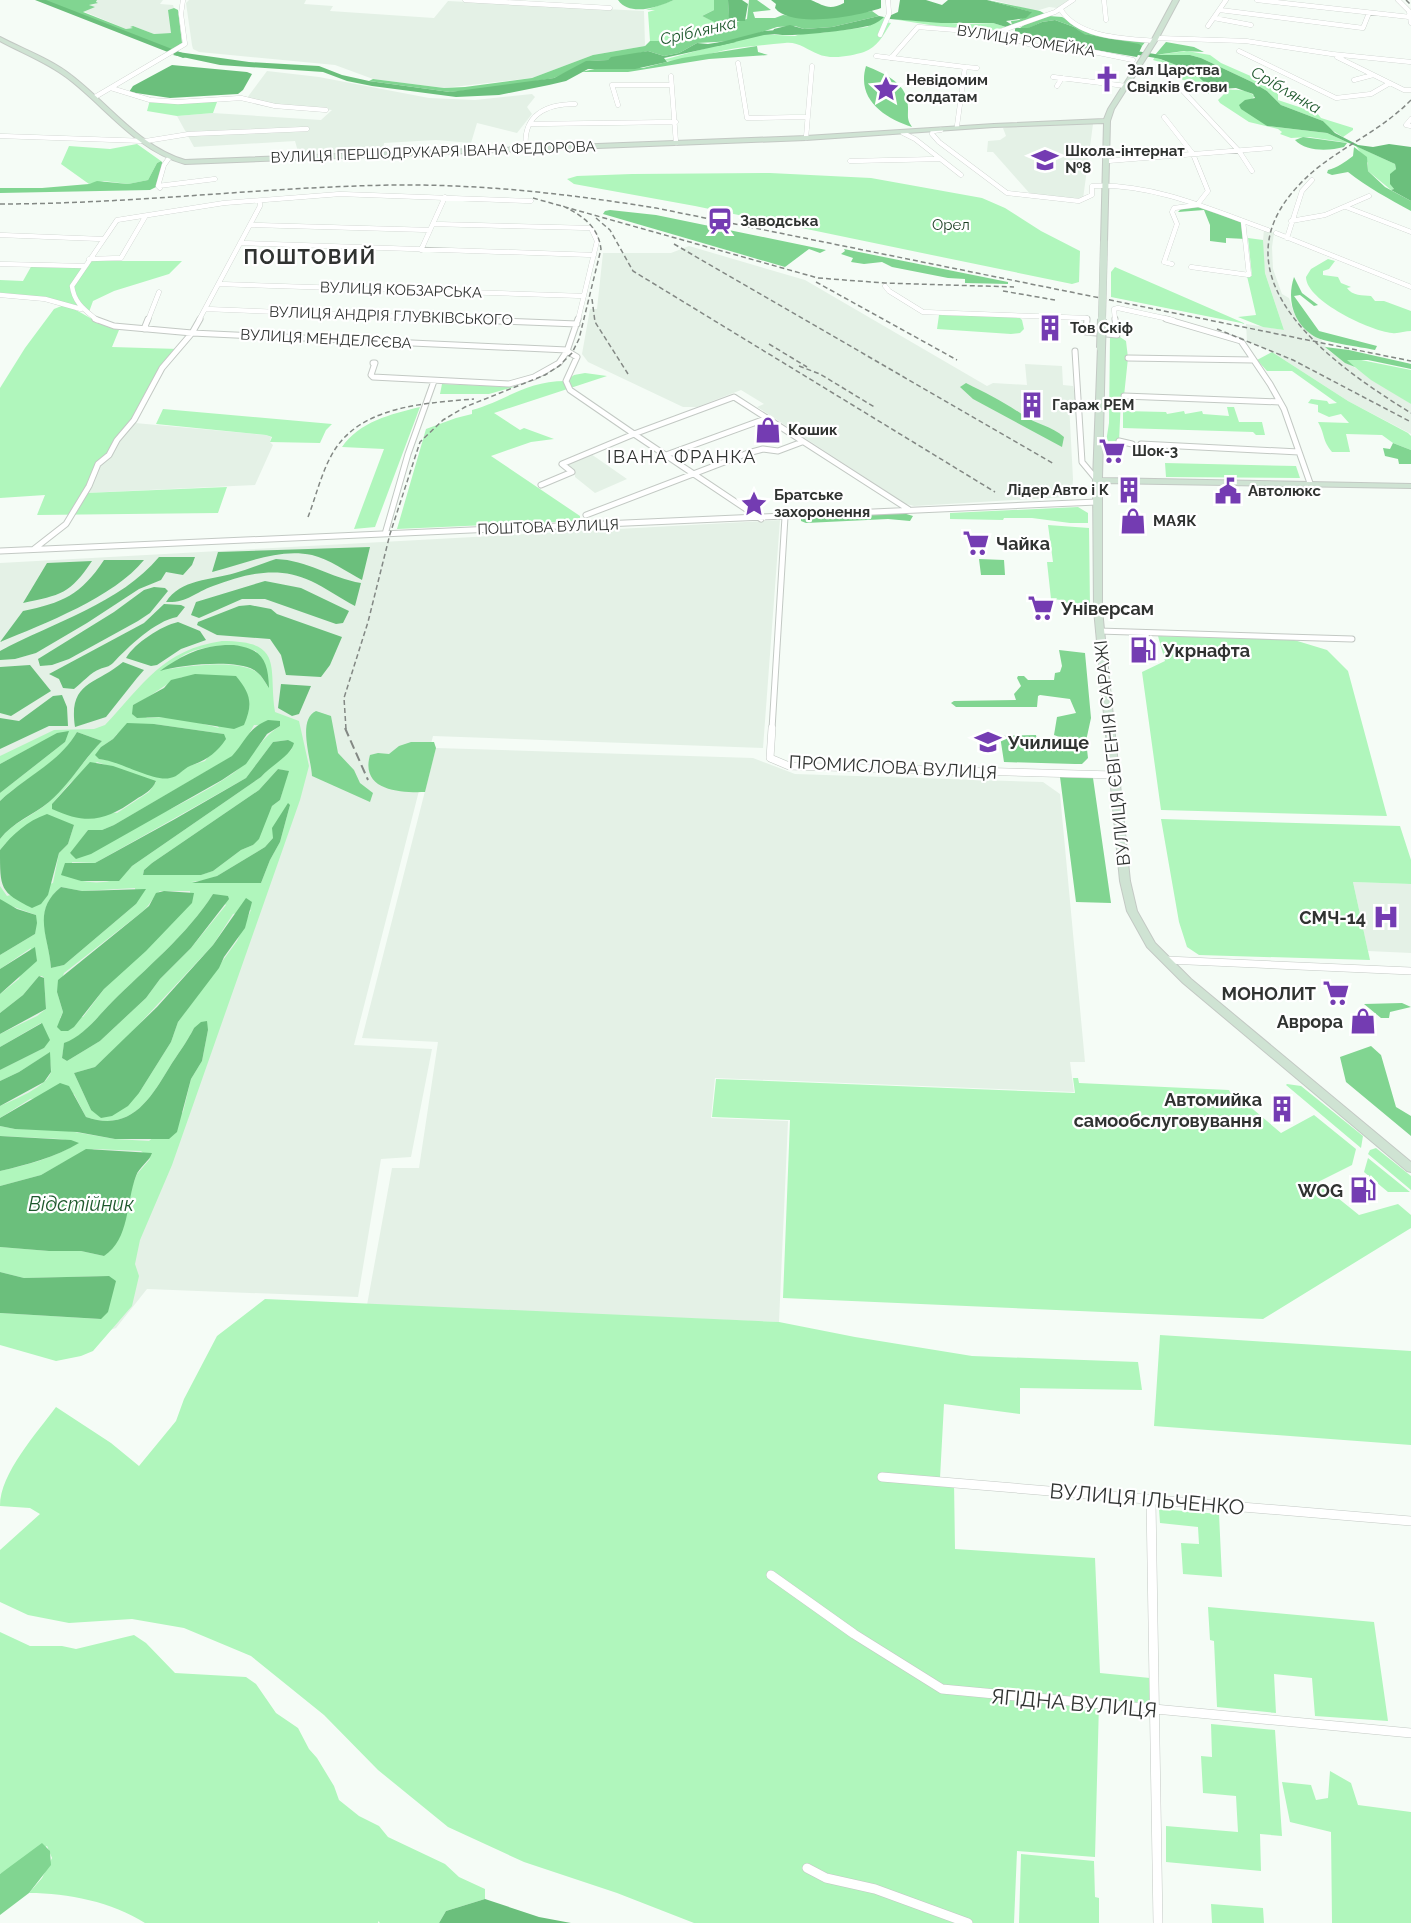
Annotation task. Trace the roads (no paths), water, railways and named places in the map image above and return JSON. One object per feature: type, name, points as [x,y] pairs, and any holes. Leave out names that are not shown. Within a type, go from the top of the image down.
[{"type":"main road","points":[[957,126],[1107,121],[1176,0]]},
{"type":"main road","name":"ВУЛИЦЯ ПЕРШОДРУКАРЯ ІВАНА ФЕДОРОВА","points":[[1,41],[65,74],[146,141],[170,158],[184,162],[806,138],[904,133],[957,126]]},
{"type":"main road","name":"ВУЛИЦЯ ЄВГЕНІЯ САРАЖІ","points":[[1107,121],[1096,502],[1099,631],[1125,881],[1132,911],[1151,945],[1167,960],[1305,1082],[1411,1168]]},
{"type":"main road","points":[[1097,480],[1411,486]]},
{"type":"street","points":[[95,97],[185,44],[185,25],[180,6],[183,0]]},
{"type":"street","points":[[465,0],[609,8]]},
{"type":"street","points":[[880,35],[888,17],[888,0]]},
{"type":"street","points":[[995,33],[1061,10],[1072,0]]},
{"type":"street","points":[[1104,0],[1106,20]]},
{"type":"street","points":[[1208,26],[1226,0]]},
{"type":"street","points":[[1257,0],[1410,17]]},
{"type":"street","points":[[1398,0],[1409,11],[1411,23]]},
{"type":"street","points":[[1061,10],[1064,16],[1084,28],[1117,36],[1154,41],[1260,42],[1332,54],[1411,62]]},
{"type":"street","points":[[1220,10],[1363,28],[1369,13]]},
{"type":"street","points":[[1214,18],[1251,25]]},
{"type":"street","name":"ВУЛИЦЯ РОМЕЙКА","points":[[891,58],[918,27],[995,33],[1032,45],[1094,52],[1133,60]]},
{"type":"street","points":[[1239,51],[1336,98],[1379,92],[1390,83]]},
{"type":"street","points":[[1332,54],[1404,90],[1411,90]]},
{"type":"street","name":"ВУЛИЦЯ РОМЕЙКА","points":[[876,56],[977,68]]},
{"type":"street","points":[[738,63],[747,118],[806,117]]},
{"type":"street","points":[[806,138],[812,66]]},
{"type":"street","name":"ВУЛИЦЯ РОМЕЙКА","points":[[957,126],[964,67]]},
{"type":"street","points":[[1354,80],[1373,75]]},
{"type":"street","points":[[671,76],[676,143]]},
{"type":"street","points":[[1053,77],[1126,86]]},
{"type":"street","points":[[1057,86],[1062,78]]},
{"type":"street","points":[[618,105],[612,85],[670,85]]},
{"type":"street","points":[[1163,85],[1181,89],[1239,151],[1252,171]]},
{"type":"street","points":[[111,88],[150,100],[178,102],[241,98],[275,106],[326,110]]},
{"type":"street","points":[[526,149],[524,140],[541,110],[557,105],[575,104]]},
{"type":"street","points":[[1164,117],[1193,154],[1208,191],[1199,203],[1174,208],[1173,218],[1177,224],[1164,262],[1172,264]]},
{"type":"street","points":[[1411,119],[1406,125],[1411,126]]},
{"type":"street","points":[[531,124],[676,122]]},
{"type":"street","points":[[994,124],[939,130],[933,131],[932,134],[998,187],[1013,195],[1079,201],[1092,195],[1092,186],[1106,184],[1199,203],[1268,230]]},
{"type":"street","points":[[0,136],[146,141],[189,134],[307,129]]},
{"type":"street","points":[[904,133],[961,175]]},
{"type":"street","points":[[1107,160],[1270,148]]},
{"type":"street","points":[[170,158],[164,165],[159,187],[215,179]]},
{"type":"street","points":[[850,161],[939,159]]},
{"type":"street","points":[[1287,238],[1302,191],[1312,180]]},
{"type":"street","points":[[89,312],[80,306],[72,286],[117,220],[224,203],[340,194],[531,201]]},
{"type":"street","points":[[1291,221],[1325,215],[1369,196]]},
{"type":"street","points":[[421,250],[445,197]]},
{"type":"street","points":[[1183,199],[1204,198]]},
{"type":"street","points":[[34,549],[66,524],[89,486],[98,464],[109,455],[117,440],[126,432],[162,368],[192,333],[260,206],[260,201]]},
{"type":"street","points":[[1346,207],[1411,232]]},
{"type":"street","points":[[89,259],[121,258],[145,217]]},
{"type":"street","points":[[1191,267],[1249,275],[1243,220]]},
{"type":"street","points":[[373,363],[375,363],[371,375],[373,377],[515,383],[534,377],[559,363],[567,350],[577,324],[597,241],[591,228],[433,224]]},
{"type":"street","points":[[250,225],[430,230]]},
{"type":"street","points":[[1276,233],[1411,287]]},
{"type":"street","points":[[0,235],[102,239]]},
{"type":"street","points":[[240,243],[594,255]]},
{"type":"street","points":[[0,264],[84,266]]},
{"type":"street","name":"ВУЛИЦЯ КОБЗАРСЬКА","points":[[219,284],[584,296]]},
{"type":"street","points":[[885,286],[889,291],[923,312],[1087,318],[1086,332],[1117,335],[1114,309],[1118,308],[1180,322],[1241,341],[1253,360],[1261,367],[1280,402],[1310,483]]},
{"type":"street","points":[[144,329],[159,292]]},
{"type":"street","name":"ВУЛИЦЯ МЕНДЕЛЄЄВА","points":[[0,295],[64,303],[89,312],[99,322],[144,329],[567,350]]},
{"type":"street","name":"ВУЛИЦЯ АНДРІЯ ГЛУВКІВСЬКОГО","points":[[206,309],[577,324]]},
{"type":"street","points":[[567,350],[577,357],[566,381],[570,390],[761,519]]},
{"type":"street","points":[[1075,351],[1079,384],[1082,462],[1097,480]]},
{"type":"street","points":[[1128,358],[1253,360]]},
{"type":"street","points":[[385,534],[408,454],[428,404],[434,381]]},
{"type":"street","points":[[1124,396],[1280,402]]},
{"type":"street","points":[[541,485],[572,472],[562,464],[634,434],[734,397],[765,419],[909,509]]},
{"type":"street","points":[[666,455],[765,419]]},
{"type":"street","points":[[1119,441],[1132,444]]},
{"type":"street","points":[[586,515],[747,453],[763,449],[777,451],[802,442]]},
{"type":"street","points":[[1141,444],[1299,452]]},
{"type":"street","name":"ПОШТОВА ВУЛИЦЯ","points":[[0,550],[761,519],[909,509],[1096,502]]},
{"type":"street","name":"ПРОМИСЛОВА ВУЛИЦЯ","points":[[785,517],[770,758],[789,766],[1114,776]]},
{"type":"street","points":[[1099,631],[1352,639]]},
{"type":"street","points":[[1167,960],[1411,970]]},
{"type":"street","name":"ВУЛИЦЯ ІЛЬЧЕНКО","points":[[882,1477],[1411,1521]]},
{"type":"street","points":[[1151,1501],[1158,1923]]},
{"type":"street","name":"ЯГІДНА ВУЛИЦЯ","points":[[771,1575],[854,1634],[942,1689],[1411,1733]]},
{"type":"street","points":[[807,1868],[826,1878],[875,1889],[968,1923]]},
{"type":"water","points":[[728,0],[742,0],[748,4],[745,21],[729,21]]},
{"type":"water","points":[[771,0],[811,0],[830,7],[844,3],[844,0],[881,0],[881,8],[826,19],[795,18],[775,8],[776,4]]},
{"type":"water","points":[[900,0],[926,0],[942,5],[948,0],[987,0],[1032,12],[1026,18],[1006,21],[1012,25],[1006,27],[993,23],[941,23],[890,19],[889,16],[898,12]]},
{"type":"water","points":[[879,16],[884,17],[873,25],[859,28],[789,35],[772,33],[774,29],[790,25],[804,29],[832,27]]},
{"type":"water","points":[[1055,20],[1074,27],[1084,34],[1142,46],[1137,57],[1083,48],[1078,44],[1043,41],[1015,32],[1015,28],[1028,28]]},
{"type":"water","points":[[733,40],[736,42],[664,58],[667,62],[635,69],[588,69],[566,81],[549,85],[499,95],[456,97],[372,86],[347,81],[323,72],[220,65],[173,55],[178,52],[249,62],[319,66],[342,75],[369,81],[450,92],[554,78],[586,61],[608,60],[611,57],[648,51],[664,56],[679,53],[697,43],[708,44]]},
{"type":"water","points":[[1155,55],[1190,55],[1201,58],[1252,82],[1267,91],[1281,105],[1323,121],[1335,133],[1358,145],[1373,147],[1389,144],[1411,147],[1411,201],[1391,190],[1394,189],[1390,184],[1390,174],[1396,169],[1395,164],[1327,133],[1267,126],[1241,109],[1239,105],[1245,100],[1255,98],[1253,94],[1236,88],[1221,89],[1203,81],[1192,71],[1155,57]]},
{"type":"water","points":[[172,65],[252,74],[243,90],[238,94],[170,98],[129,92],[133,86]]},
{"type":"water","points":[[370,547],[362,580],[325,559],[299,553],[274,555],[212,572],[218,552]]},
{"type":"water","points":[[159,557],[195,557],[192,565],[183,575],[166,572],[161,580],[139,589],[36,653],[15,659],[0,660],[0,651],[106,600],[143,573]]},
{"type":"water","points":[[276,559],[298,562],[361,583],[355,606],[311,581],[299,576],[274,572],[237,578],[185,599],[166,602],[172,594],[188,585],[235,573]]},
{"type":"water","points":[[104,560],[144,560],[115,586],[97,597],[57,618],[0,642],[23,611],[49,605],[70,596],[87,582]]},
{"type":"water","points":[[92,561],[71,587],[47,598],[23,603],[47,563]]},
{"type":"water","points":[[265,581],[301,588],[349,611],[343,623],[336,624],[265,599],[242,599],[199,618],[191,615],[196,602]]},
{"type":"water","points":[[154,587],[165,588],[168,591],[150,613],[69,659],[52,665],[40,666],[38,659],[114,612],[144,590]]},
{"type":"water","points":[[164,604],[185,607],[177,617],[151,629],[111,664],[97,670],[74,689],[63,688],[59,679],[49,674],[144,623]]},
{"type":"water","points":[[250,605],[271,609],[277,614],[342,637],[330,665],[321,677],[286,675],[281,655],[270,639],[217,635],[197,625],[198,622],[239,606]]},
{"type":"water","points":[[178,622],[200,631],[206,640],[181,649],[157,665],[151,666],[126,658],[149,636]]},
{"type":"water","points":[[234,645],[258,653],[267,670],[269,688],[254,670],[234,665],[194,665],[160,671],[195,651],[213,646]]},
{"type":"water","points":[[123,662],[144,670],[106,717],[75,727],[74,712],[80,692]]},
{"type":"water","points":[[30,665],[51,691],[11,716],[0,713],[0,667]]},
{"type":"water","points":[[195,674],[236,676],[245,688],[249,699],[249,711],[244,725],[234,729],[159,717],[137,718],[132,714],[133,705],[164,688],[171,680]]},
{"type":"water","points":[[281,684],[311,686],[299,714],[292,716],[278,708]]},
{"type":"water","points":[[62,695],[67,707],[68,726],[49,726],[0,749],[0,718],[19,721],[53,696]]},
{"type":"water","points":[[268,720],[280,721],[280,726],[267,734],[246,764],[91,854],[76,859],[70,853],[88,830],[102,830],[114,825],[232,756],[256,727]]},
{"type":"water","points":[[127,723],[154,724],[224,734],[226,739],[206,759],[187,767],[176,776],[155,777],[99,759],[95,755]]},
{"type":"water","points":[[69,731],[65,742],[0,793],[0,764],[57,733]]},
{"type":"water","points":[[77,732],[102,741],[57,795],[11,828],[0,839],[0,801],[51,761],[70,743]]},
{"type":"water","points":[[288,740],[294,743],[285,757],[261,777],[132,866],[119,881],[81,881],[61,875],[65,863],[95,863],[246,778],[273,742]]},
{"type":"water","points":[[90,762],[113,766],[156,781],[145,794],[105,816],[86,819],[52,809],[52,804]]},
{"type":"water","points":[[278,769],[289,771],[280,800],[272,806],[259,839],[253,845],[241,850],[213,871],[201,875],[143,875],[144,870],[152,863],[259,790]]},
{"type":"water","points":[[288,803],[290,805],[280,842],[261,883],[192,883],[217,876],[265,847],[273,838],[272,828]]},
{"type":"water","points":[[47,814],[74,825],[68,844],[59,853],[48,895],[41,904],[32,908],[14,898],[4,888],[0,873],[0,850],[21,829]]},
{"type":"water","points":[[61,887],[82,891],[146,889],[136,904],[64,965],[51,968],[44,915],[46,905]]},
{"type":"water","points":[[164,891],[194,893],[192,903],[146,951],[104,989],[74,1027],[68,1031],[61,1031],[57,1027],[63,1012],[57,992],[58,980],[149,906],[156,893]]},
{"type":"water","points":[[213,894],[228,896],[229,899],[191,948],[160,979],[146,998],[100,1041],[67,1061],[62,1058],[64,1043],[84,1031],[166,951],[203,909]]},
{"type":"water","points":[[246,898],[252,902],[245,928],[224,957],[219,968],[178,1022],[171,1042],[139,1093],[128,1106],[112,1116],[101,1118],[91,1110],[74,1073],[95,1067],[157,1007],[213,945]]},
{"type":"water","points":[[0,899],[17,909],[36,915],[37,923],[35,934],[0,955]]},
{"type":"water","points":[[35,947],[37,961],[0,994],[0,969]]},
{"type":"water","points":[[39,976],[44,978],[46,1009],[0,1034],[0,1013],[23,995]]},
{"type":"water","name":"Відстійник","points":[[207,1021],[208,1030],[202,1061],[191,1079],[177,1132],[169,1139],[115,1139],[77,1132],[15,1129],[0,1126],[0,1118],[60,1083],[69,1086],[86,1117],[101,1121],[126,1117],[146,1102],[194,1028],[201,1022]]},
{"type":"water","points":[[42,1023],[50,1040],[44,1048],[0,1070],[0,1047]]},
{"type":"water","points":[[50,1052],[51,1072],[44,1082],[0,1106],[0,1081]]},
{"type":"water","name":"Відстійник","points":[[0,1136],[71,1140],[79,1143],[51,1156],[0,1171]]},
{"type":"water","name":"Відстійник","points":[[86,1149],[152,1153],[136,1176],[123,1230],[112,1249],[104,1256],[81,1251],[0,1247],[0,1186],[41,1175]]},
{"type":"water","points":[[0,1272],[24,1278],[109,1276],[116,1281],[108,1312],[101,1319],[0,1313]]},
{"type":"water","points":[[485,1899],[539,1917],[571,1923],[439,1923],[446,1911]]},
{"type":"waterway","name":"Сріблянка","points":[[39,0],[186,56]]},
{"type":"waterway","name":"Сріблянка","points":[[718,44],[764,33],[790,31]]},
{"type":"waterway","name":"Сріблянка","points":[[1121,50],[1173,59]]},
{"type":"railway","points":[[1406,0],[1411,5]]},
{"type":"railway","points":[[1316,342],[1293,317],[1275,286],[1268,254],[1275,220],[1299,185],[1311,173],[1384,123],[1411,100]]},
{"type":"railway","points":[[0,204],[394,185],[460,186],[558,194],[656,208],[1316,342]]},
{"type":"railway","points":[[533,198],[564,207]]},
{"type":"railway","points":[[346,729],[344,698],[368,622],[390,534],[420,442],[443,420],[465,407],[545,375],[559,366],[572,353],[579,339],[601,249],[592,227],[564,207]]},
{"type":"railway","points":[[564,207],[818,278],[885,283],[1014,287]]},
{"type":"railway","points":[[596,218],[610,230],[633,271],[995,492]]},
{"type":"railway","points":[[674,244],[1054,464]]},
{"type":"railway","points":[[816,282],[957,360]]},
{"type":"railway","points":[[1003,291],[1055,300]]},
{"type":"railway","points":[[592,299],[595,322],[628,374]]},
{"type":"railway","points":[[1217,329],[1293,360],[1411,422]]},
{"type":"railway","points":[[1316,342],[1411,361]]},
{"type":"railway","points":[[1316,342],[1349,371],[1411,413]]},
{"type":"railway","points":[[769,344],[807,367]]},
{"type":"railway","points":[[799,366],[820,374],[876,408]]},
{"type":"railway","points":[[308,517],[328,461],[338,445],[351,432],[382,414],[400,409],[438,402],[474,399]]},
{"type":"railway","points":[[345,728],[368,780]]},
{"type":"place","name":"Зал Царства Свідків Єгови","points":[[1107,79]]},
{"type":"place","name":"Невідомим солдатам","points":[[886,89]]},
{"type":"place","name":"Школа-інтернат №8","points":[[1045,160]]},
{"type":"place","name":"Заводська","points":[[720,221]]},
{"type":"place","name":"Тов Скіф","points":[[1050,328]]},
{"type":"place","name":"Гараж РЕМ","points":[[1032,405]]},
{"type":"place","name":"Кошик","points":[[768,430]]},
{"type":"place","name":"Шок-3","points":[[1112,451]]},
{"type":"place","name":"Лідер Авто і К","points":[[1129,490]]},
{"type":"place","name":"Автолюкс","points":[[1228,491]]},
{"type":"place","name":"Братське захоронення","points":[[754,504]]},
{"type":"place","name":"МАЯК","points":[[1133,521]]},
{"type":"place","name":"Чайка","points":[[976,543]]},
{"type":"place","name":"Універсам","points":[[1041,608]]},
{"type":"place","name":"Укрнафта","points":[[1143,650]]},
{"type":"place","name":"Училище","points":[[988,742]]},
{"type":"place","name":"СМЧ-14","points":[[1386,917]]},
{"type":"place","name":"МОНОЛИТ","points":[[1336,993]]},
{"type":"place","name":"Аврора","points":[[1363,1021]]},
{"type":"place","name":"Автомийка самообслуговування","points":[[1282,1109]]},
{"type":"place","name":"WOG","points":[[1363,1190]]},
{"type":"district","name":"ПОШТОВИЙ","points":[[310,257]]},
{"type":"district","name":"ІВАНА ФРАНКА","points":[[682,456]]},
{"type":"park label","name":"Орел","points":[[951,225]]}]
